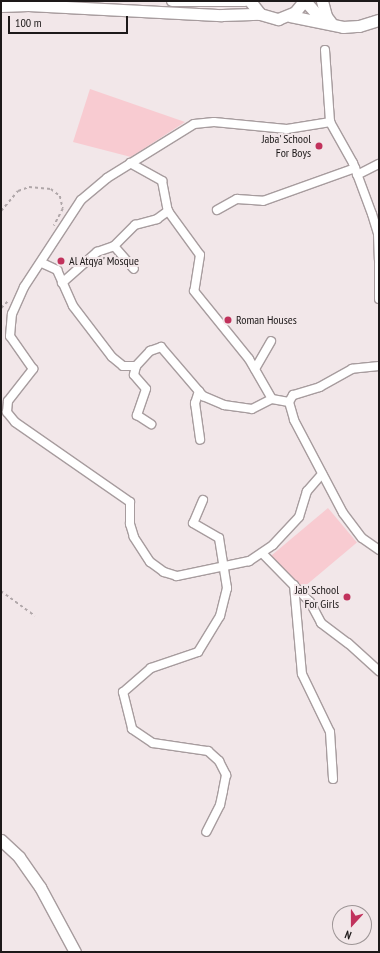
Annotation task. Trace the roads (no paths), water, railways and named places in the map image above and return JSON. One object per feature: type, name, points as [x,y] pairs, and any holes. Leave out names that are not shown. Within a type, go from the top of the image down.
[{"type":"highway","points":[[250,1],[260,14]]},
{"type":"highway","points":[[290,16],[304,1],[331,25]]},
{"type":"highway","points":[[322,1],[326,16],[331,25]]},
{"type":"highway","points":[[1,6],[28,5],[189,14],[260,14],[272,18],[290,16],[331,25],[352,27],[379,20]]},
{"type":"highway","points":[[1,840],[19,858],[40,887],[75,952]]},
{"type":"main road","points":[[172,1],[245,1]]},
{"type":"street","points":[[325,50],[330,122],[356,171],[378,230],[379,299]]},
{"type":"street","points":[[322,474],[307,492],[299,517],[273,545],[249,561],[223,568],[177,576],[159,569],[150,562],[134,537],[130,524],[130,502],[14,422],[7,412],[8,401],[33,369],[10,336],[12,314],[24,287],[42,263],[63,225],[81,200],[107,178],[194,124],[214,122],[287,129],[330,122]]},
{"type":"street","points":[[130,163],[162,181],[168,211],[200,255],[194,291],[255,369],[272,399]]},
{"type":"street","points":[[217,210],[237,199],[263,201],[379,164]]},
{"type":"street","points":[[62,283],[97,252],[114,246],[135,225],[157,219],[168,211]]},
{"type":"street","points":[[114,246],[134,270]]},
{"type":"street","points":[[42,263],[57,270],[73,306],[112,357],[123,366],[136,366]]},
{"type":"street","points":[[255,369],[271,341]]},
{"type":"street","points":[[151,424],[137,415],[146,389],[134,375],[136,366],[150,351],[161,347],[203,396],[224,405],[252,409],[272,399],[289,402]]},
{"type":"street","points":[[379,366],[352,369],[320,386],[293,395],[289,402],[294,420],[343,513],[362,538],[379,550]]},
{"type":"street","points":[[198,391],[195,404],[200,440]]},
{"type":"street","points":[[203,500],[193,523],[219,538],[227,588],[220,616],[198,652],[151,668],[123,692],[132,729],[153,743],[208,751],[219,761],[226,775],[224,791],[220,804],[206,832]]},
{"type":"street","points":[[262,552],[310,602],[320,624],[348,643],[379,671]]},
{"type":"street","points":[[294,585],[302,674],[330,732],[333,779]]},
{"type":"place","name":"Jaba' School For Boys","points":[[319,146]]},
{"type":"place","name":"Al Atqya' Mosque","points":[[61,261]]},
{"type":"place","name":"Roman Houses","points":[[228,320]]},
{"type":"place","name":"Jab' School For Girls","points":[[347,597]]}]
